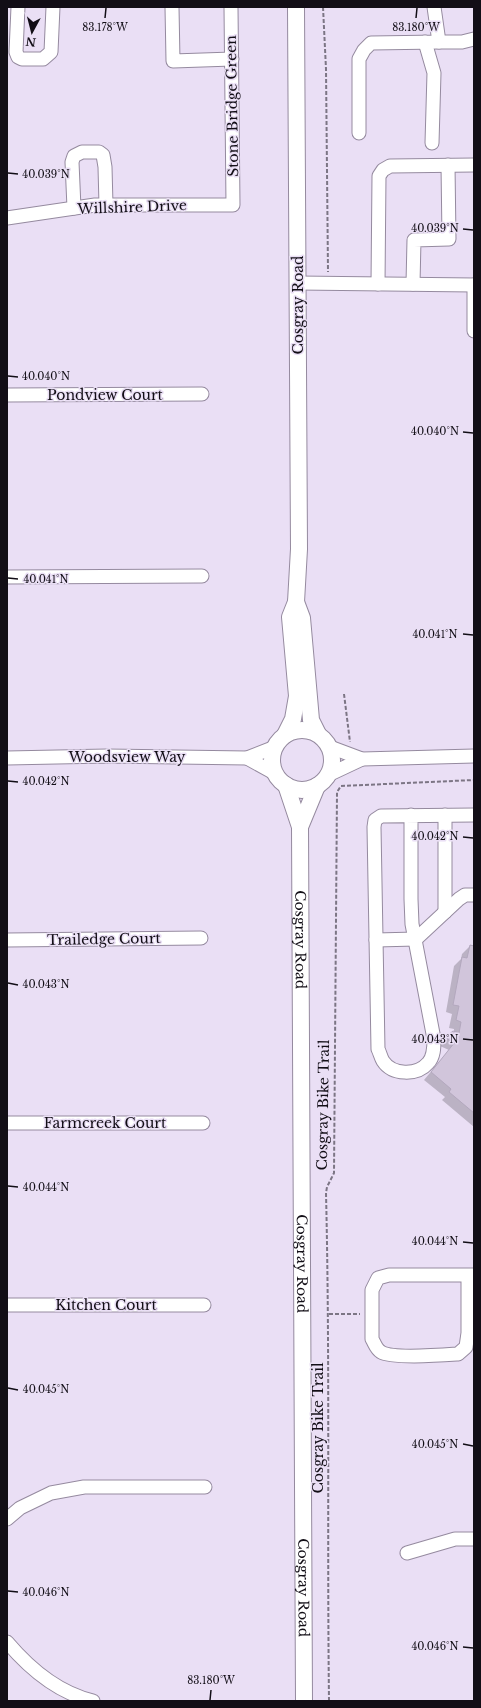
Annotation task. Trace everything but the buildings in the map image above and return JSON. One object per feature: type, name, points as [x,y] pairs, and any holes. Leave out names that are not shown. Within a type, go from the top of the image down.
[{"type":"main road","name":"Cosgray Road","points":[[285,735],[292,719],[297,696],[290,617],[296,602],[300,549],[296,7]]},
{"type":"main road","name":"Cosgray Road","points":[[296,602],[302,618],[311,720],[318,734]]},
{"type":"main road","points":[[306,730],[318,734],[330,747],[332,761],[328,774],[317,786],[301,789],[294,788],[281,780],[272,761],[275,747],[285,735],[292,731],[306,730]]},
{"type":"main road","name":"Cosgray Road","points":[[281,780],[300,827],[304,1701]]},
{"type":"main road","name":"Cosgray Road","points":[[300,827],[317,786]]},
{"type":"street","points":[[18,7],[16,52],[18,57],[22,59],[43,59],[50,52],[53,7]]},
{"type":"street","points":[[172,7],[174,61],[232,59]]},
{"type":"street","name":"Stone Bridge Green","points":[[231,7],[233,205]]},
{"type":"street","points":[[434,7],[439,42]]},
{"type":"street","points":[[359,133],[359,59],[364,50],[371,43],[462,42],[474,38]]},
{"type":"street","points":[[425,42],[434,73],[432,143]]},
{"type":"street","points":[[74,208],[72,162],[74,156],[82,152],[99,152],[103,155],[105,167],[106,205]]},
{"type":"street","points":[[413,284],[414,240],[449,239],[448,165]]},
{"type":"street","points":[[378,284],[379,176],[383,170],[390,166],[474,165]]},
{"type":"street","name":"Willshire Drive","points":[[7,218],[106,205],[233,205]]},
{"type":"street","points":[[298,283],[474,285],[474,331]]},
{"type":"street","name":"Pondview Court","points":[[7,395],[202,394]]},
{"type":"street","points":[[7,577],[202,576]]},
{"type":"street","name":"Woodsview Way","points":[[7,758],[107,756],[247,758],[275,747]]},
{"type":"street","points":[[330,747],[362,758],[474,756]]},
{"type":"street","name":"Woodsview Way","points":[[247,758],[281,780]]},
{"type":"street","points":[[328,774],[362,758]]},
{"type":"street","points":[[411,815],[412,924],[434,1039],[434,1048],[428,1063],[423,1068],[416,1071],[402,1073],[388,1066],[383,1061],[378,1049],[375,820],[381,816],[411,815],[474,816]]},
{"type":"street","points":[[445,815],[445,912]]},
{"type":"street","points":[[376,940],[416,939],[465,895],[474,895]]},
{"type":"street","name":"Trailedge Court","points":[[7,940],[201,938]]},
{"type":"street","name":"Farmcreek Court","points":[[7,1123],[203,1122]]},
{"type":"street","points":[[389,1275],[471,1275],[466,1347],[458,1354],[394,1355],[382,1352],[376,1346],[372,1339],[372,1290],[378,1278],[389,1275]]},
{"type":"street","name":"Kitchen Court","points":[[7,1305],[204,1304]]},
{"type":"street","points":[[7,1519],[20,1508],[50,1493],[84,1488],[205,1487]]},
{"type":"street","points":[[408,1552],[455,1539],[474,1539]]},
{"type":"street","points":[[7,1642],[15,1652],[45,1678],[80,1698],[93,1701]]},
{"type":"path","points":[[323,7],[326,69],[328,283]]},
{"type":"path","name":"Cosgray Bike Trail","points":[[329,1701],[329,1314],[326,1193],[334,1173],[337,792],[341,786],[474,780]]},
{"type":"path","points":[[329,1314],[372,1315]]}]
